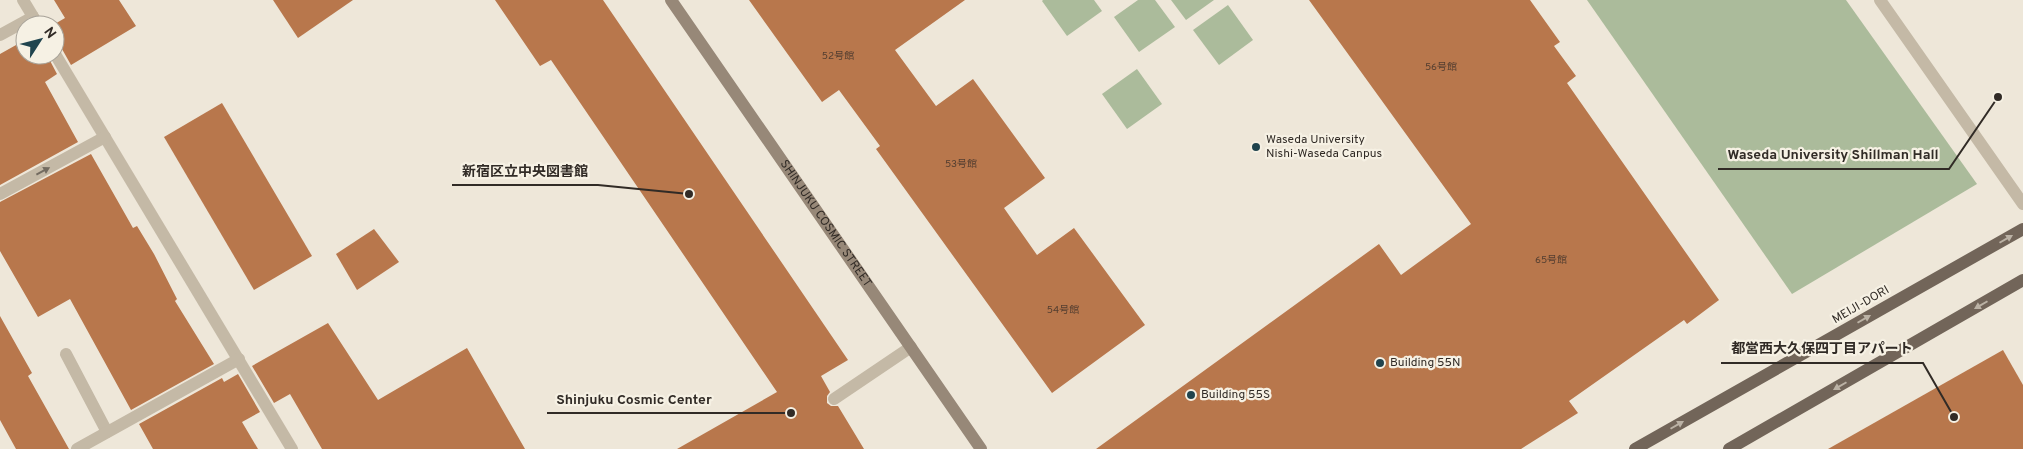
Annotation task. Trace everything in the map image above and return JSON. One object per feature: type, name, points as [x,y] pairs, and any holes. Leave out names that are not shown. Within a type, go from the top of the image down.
[{"type":"main road","name":"MEIJI-DORI","points":[[1635,449],[2023,229]]},
{"type":"main road","points":[[1729,449],[2023,280]]},
{"type":"street","points":[[23,0],[32,15]]},
{"type":"street","name":"SHINJUKU COSMIC STREET","points":[[671,0],[981,449]]},
{"type":"street","points":[[1880,0],[2023,204]]},
{"type":"street","points":[[0,35],[15,29]]},
{"type":"street","points":[[62,65],[292,449]]},
{"type":"street","points":[[0,194],[105,137]]},
{"type":"street","points":[[834,399],[910,347]]},
{"type":"street","points":[[66,354],[107,432]]},
{"type":"street","points":[[76,449],[239,359]]},
{"type":"green space","points":[[1043,0],[1094,0],[1102,11],[1067,36]]},
{"type":"green space","points":[[1138,0],[1155,0],[1175,27],[1139,52],[1114,17]]},
{"type":"green space","points":[[1171,0],[1214,0],[1186,20]]},
{"type":"green space","points":[[1587,0],[1846,0],[1977,184],[1792,294]]},
{"type":"green space","points":[[1228,5],[1253,40],[1219,65],[1193,30]]},
{"type":"green space","points":[[1137,69],[1162,104],[1127,129],[1102,94]]},
{"type":"building","points":[[54,0],[119,0],[136,26],[71,65],[65,54],[65,15]]},
{"type":"building","points":[[273,0],[353,0],[298,38]]},
{"type":"building","points":[[495,0],[603,0],[848,360],[821,376],[830,392],[827,396],[827,403],[831,406],[838,406],[864,449],[677,449],[777,392],[551,60],[540,66]]},
{"type":"building","points":[[749,0],[965,0],[895,50],[936,106],[973,79],[1045,178],[1004,208],[1037,255],[1074,228],[1145,325],[1052,393],[876,149],[880,146],[839,90],[822,102]]},
{"type":"building","points":[[1309,0],[1530,0],[1560,42],[1554,46],[1576,76],[1567,83],[1719,300],[1687,324],[1684,320],[1569,401],[1578,413],[1521,449],[1096,449],[1379,244],[1401,275],[1471,224]]},
{"type":"building","points":[[15,46],[15,65],[52,65],[57,74],[45,82],[78,142],[0,185],[0,54]]},
{"type":"building","points":[[222,103],[312,256],[254,290],[164,137]]},
{"type":"building","points":[[91,154],[133,228],[137,226],[154,254],[177,299],[175,301],[214,364],[131,410],[70,299],[38,317],[0,251],[0,202]]},
{"type":"building","points":[[374,229],[399,262],[357,290],[336,254]]},
{"type":"building","points":[[0,316],[32,373],[28,376],[69,449],[16,449],[0,420]]},
{"type":"building","points":[[328,323],[378,400],[467,348],[525,449],[322,449],[290,394],[274,403],[252,366]]},
{"type":"building","points":[[2003,350],[2023,385],[2023,449],[1828,449]]},
{"type":"building","points":[[238,374],[260,412],[242,422],[258,449],[153,449],[139,424],[222,378],[224,382]]},
{"type":"place","name":"Waseda University Shillman Hall","points":[[1998,97]]},
{"type":"place","name":"Waseda University Nishi-Waseda Canpus","points":[[1256,147]]},
{"type":"place","name":"新宿区立中央図書館","points":[[689,194]]},
{"type":"place","name":"Building 55N","points":[[1380,363]]},
{"type":"place","name":"Building 55S","points":[[1191,395]]},
{"type":"place","name":"Shinjuku Cosmic Center","points":[[791,413]]},
{"type":"place","name":"都営西大久保四丁目アパート","points":[[1954,417]]}]
